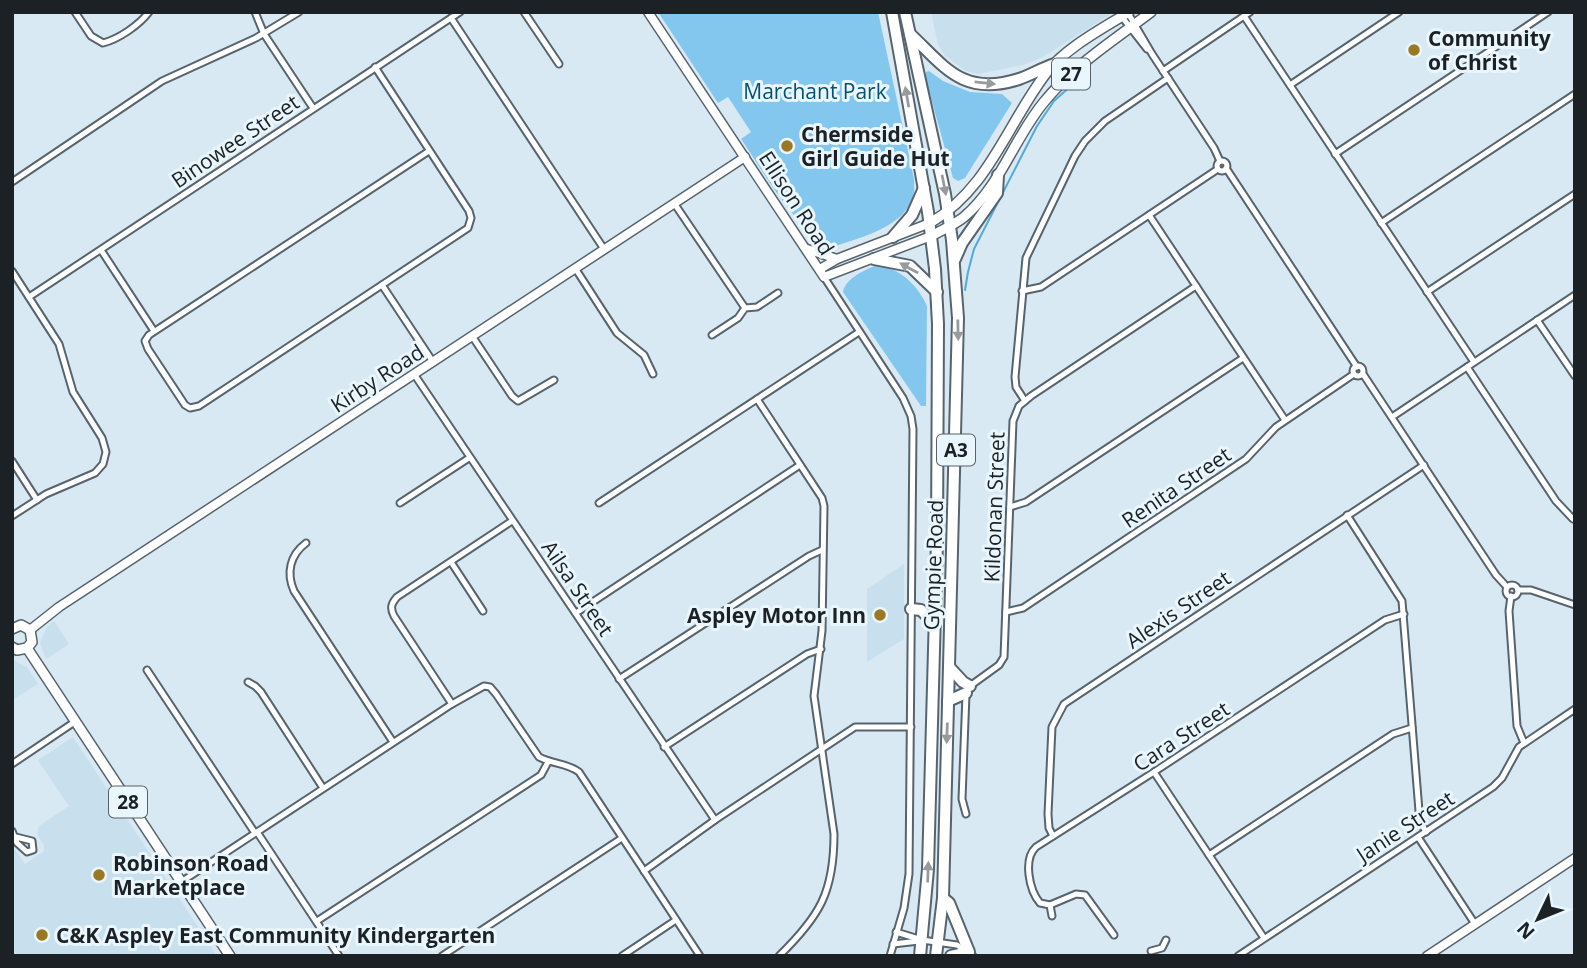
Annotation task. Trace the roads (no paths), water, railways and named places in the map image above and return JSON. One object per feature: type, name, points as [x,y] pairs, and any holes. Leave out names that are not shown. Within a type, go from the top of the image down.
[{"type":"highway","name":"Gympie Road","points":[[891,12],[930,223],[937,292],[939,377],[935,624],[928,869],[920,956]]},
{"type":"highway","name":"Gympie Road","points":[[905,12],[940,164],[948,212],[954,262],[958,354],[943,898],[936,956]]},
{"type":"highway","points":[[910,34],[948,71],[967,80],[997,84],[1055,64]]},
{"type":"highway","points":[[954,262],[962,243],[997,192],[998,175]]},
{"type":"highway","points":[[893,237],[912,215],[924,188]]},
{"type":"highway","points":[[874,259],[910,266],[937,292]]},
{"type":"highway","points":[[911,609],[921,610],[935,624]]},
{"type":"highway","points":[[948,701],[968,689],[950,668]]},
{"type":"highway","points":[[943,898],[948,903],[971,954],[951,956]]},
{"type":"main road","name":"27","points":[[931,236],[950,226],[977,205],[1037,110],[1053,91],[1078,68],[1151,12]]},
{"type":"main road","name":"27","points":[[930,223],[948,212],[980,180],[1032,93],[1055,64],[1126,14]]},
{"type":"main road","points":[[12,647],[17,650],[27,648],[32,642],[30,630],[21,625],[13,627]]},
{"type":"main road","name":"28","points":[[27,648],[230,956]]},
{"type":"street","points":[[75,12],[94,39],[103,43],[140,22],[149,12]]},
{"type":"street","points":[[255,12],[264,34],[313,108]]},
{"type":"street","points":[[12,181],[162,81],[264,34],[299,12]]},
{"type":"street","name":"Binowee Street","points":[[29,297],[460,12]]},
{"type":"street","points":[[524,12],[559,64]]},
{"type":"street","name":"Ellison Road","points":[[648,12],[807,249],[903,398],[911,416]]},
{"type":"street","points":[[1290,85],[1399,12]]},
{"type":"street","points":[[1335,154],[1548,12]]},
{"type":"street","points":[[1022,291],[1041,287],[1218,169],[1220,161],[1214,148],[1126,14]]},
{"type":"street","points":[[1163,71],[1247,14],[1335,154],[1474,362]]},
{"type":"street","points":[[451,18],[604,249]]},
{"type":"street","points":[[375,67],[469,211],[471,221],[464,231],[199,405],[190,408],[182,401],[146,346],[146,339],[154,331],[429,150]]},
{"type":"street","points":[[1168,78],[1105,121],[1079,149],[1028,252],[1015,381],[1025,401],[1196,286]]},
{"type":"street","points":[[1381,223],[1575,94]]},
{"type":"street","name":"Kirby Road","points":[[30,630],[59,607],[745,157]]},
{"type":"street","points":[[1220,161],[1226,163],[1226,168],[1357,366],[1362,368],[1363,374],[1496,575],[1507,587]]},
{"type":"street","points":[[1218,169],[1223,171],[1226,168]]},
{"type":"street","points":[[1427,292],[1575,194]]},
{"type":"street","points":[[674,203],[745,308]]},
{"type":"street","points":[[1149,215],[1285,420]]},
{"type":"street","points":[[471,221],[479,223]]},
{"type":"street","name":"27","points":[[822,273],[837,259],[930,223]]},
{"type":"street","name":"27","points":[[822,273],[874,259],[931,236]]},
{"type":"street","points":[[807,249],[837,259]]},
{"type":"street","points":[[102,250],[154,331]]},
{"type":"street","points":[[575,268],[617,333],[644,355],[653,374]]},
{"type":"street","points":[[12,271],[59,344],[72,393],[102,438],[106,452],[103,464],[97,471],[37,500],[12,516]]},
{"type":"street","points":[[382,285],[433,362]]},
{"type":"street","points":[[745,308],[757,307],[778,293]]},
{"type":"street","points":[[1392,417],[1575,295]]},
{"type":"street","points":[[712,335],[738,318],[745,308]]},
{"type":"street","points":[[1537,320],[1575,376]]},
{"type":"street","points":[[599,503],[859,332]]},
{"type":"street","points":[[472,336],[518,401],[554,380]]},
{"type":"street","points":[[1010,507],[1027,502],[1243,358]]},
{"type":"street","points":[[1357,366],[1354,374],[1363,374]]},
{"type":"street","points":[[1467,366],[1556,501],[1573,519]]},
{"type":"street","name":"Ailsa Street","points":[[414,374],[715,820]]},
{"type":"street","name":"Renita Street","points":[[1006,612],[1023,608],[1246,459],[1285,420],[1354,374]]},
{"type":"street","points":[[757,399],[822,498],[824,506],[821,649],[814,696],[834,834],[834,857],[830,877],[813,922],[779,956]]},
{"type":"street","name":"Kildonan Street","points":[[968,689],[1003,660],[1013,417],[1025,401]]},
{"type":"street","name":"Gympie Road","points":[[890,956],[906,898],[909,874],[914,440],[911,416]]},
{"type":"street","points":[[400,503],[469,458]]},
{"type":"street","points":[[12,461],[37,500]]},
{"type":"street","name":"Alexis Street","points":[[1053,836],[1049,828],[1048,814],[1052,727],[1064,704],[1424,465]]},
{"type":"street","points":[[576,612],[800,466]]},
{"type":"street","points":[[1347,515],[1402,601],[1420,821],[1426,832]]},
{"type":"street","points":[[452,704],[391,610],[392,603],[397,597],[512,522]]},
{"type":"street","points":[[306,543],[294,554],[289,573],[293,591],[393,743]]},
{"type":"street","points":[[619,679],[822,550]]},
{"type":"street","points":[[451,562],[483,611]]},
{"type":"street","points":[[1507,587],[1512,585],[1517,590],[1531,590],[1575,605]]},
{"type":"street","points":[[1507,587],[1506,593],[1511,596]]},
{"type":"street","points":[[1511,596],[1516,595],[1517,590]]},
{"type":"street","points":[[1511,596],[1509,611],[1517,726],[1524,743]]},
{"type":"street","name":"Cara Street","points":[[1052,916],[1050,905],[1040,903],[1034,894],[1029,861],[1033,849],[1385,620],[1404,614]]},
{"type":"street","points":[[664,747],[807,654],[821,649]]},
{"type":"street","points":[[147,670],[339,956]]},
{"type":"street","points":[[248,682],[261,692],[323,788]]},
{"type":"street","points":[[181,882],[452,704],[484,686],[490,687],[539,757],[548,762],[572,766],[579,772],[700,956]]},
{"type":"street","points":[[966,814],[962,789],[968,689]]},
{"type":"street","name":"Janie Street","points":[[1238,956],[1497,784],[1524,743],[1575,709]]},
{"type":"street","points":[[12,764],[76,721]]},
{"type":"street","points":[[644,871],[715,820],[859,726],[911,727]]},
{"type":"street","points":[[1209,855],[1393,734],[1412,728]]},
{"type":"street","points":[[317,922],[541,775],[548,762]]},
{"type":"street","points":[[1154,772],[1264,938]]},
{"type":"street","points":[[1418,837],[1475,924]]},
{"type":"street","points":[[442,956],[622,838]]},
{"type":"street","points":[[1427,956],[1575,858]]},
{"type":"street","points":[[1050,905],[1076,894],[1085,895],[1114,935]]},
{"type":"street","points":[[622,956],[676,920]]},
{"type":"street","points":[[897,932],[922,940],[957,945],[971,954]]},
{"type":"street","points":[[893,944],[922,940]]},
{"type":"street","points":[[1151,951],[1162,948],[1166,940]]},
{"type":"street","points":[[1162,948],[1167,956]]},
{"type":"waterway","points":[[965,290],[974,249],[1037,126],[1054,101],[1082,76]]},
{"type":"place","name":"Community of Christ","points":[[1414,50]]},
{"type":"place","name":"Chermside Girl Guide Hut","points":[[787,146]]},
{"type":"place","name":"Aspley Motor Inn","points":[[880,615]]},
{"type":"place","name":"Robinson Road Marketplace","points":[[99,875]]},
{"type":"place","name":"C&K Aspley East Community Kindergarten","points":[[42,935]]},
{"type":"park label","name":"Marchant Park","points":[[815,91]]}]
